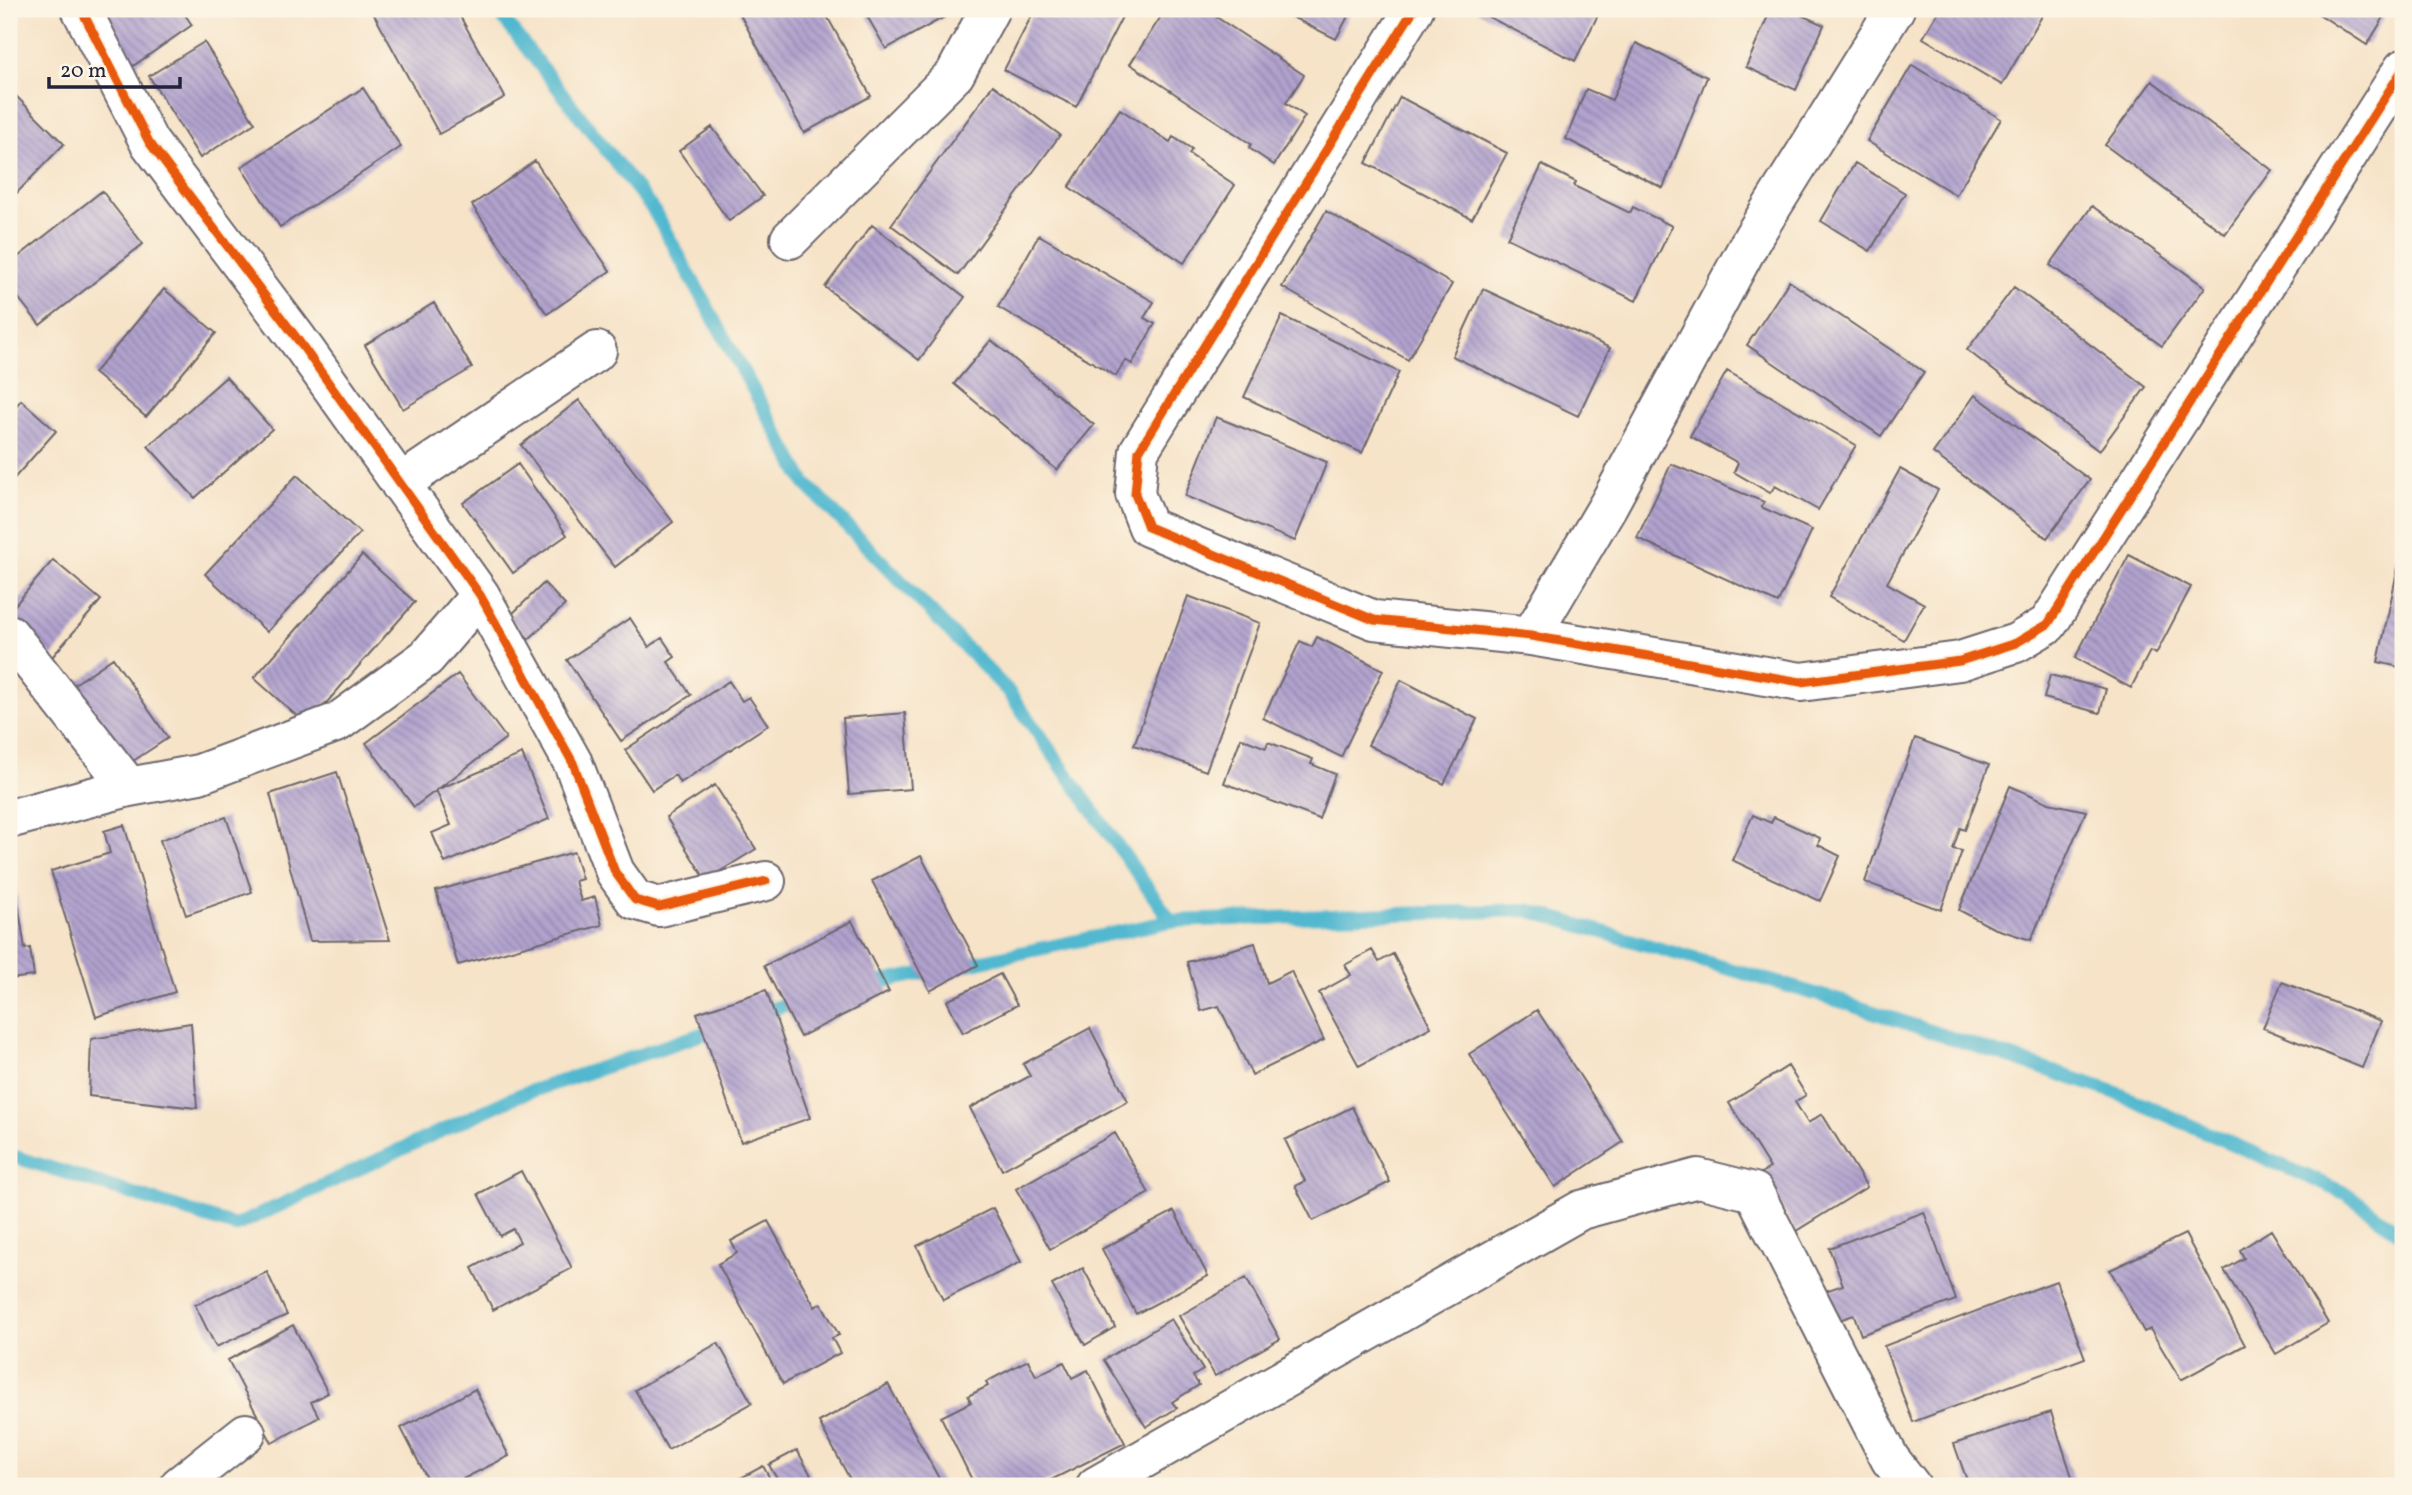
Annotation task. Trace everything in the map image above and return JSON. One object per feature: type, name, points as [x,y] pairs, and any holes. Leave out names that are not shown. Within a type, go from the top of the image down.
[{"type":"street","points":[[81,9],[149,142],[298,340],[480,594],[573,763],[615,872],[635,900],[659,907],[765,881]]},
{"type":"street","points":[[790,239],[955,74],[990,9]]},
{"type":"street","points":[[1414,9],[1139,451],[1135,494],[1148,527],[1374,620],[1531,636],[1801,682],[1960,661],[2016,643],[2048,624],[2403,69]]},
{"type":"street","points":[[1531,636],[1609,505],[1753,237],[1895,9]]},
{"type":"street","points":[[400,484],[597,351]]},
{"type":"street","points":[[9,819],[128,787],[199,774],[338,722],[426,658],[480,594]]},
{"type":"street","points":[[9,634],[128,787]]},
{"type":"street","points":[[1096,1486],[1154,1473],[1581,1210],[1698,1178],[1754,1192],[1890,1459],[1911,1486]]},
{"type":"street","points":[[179,1486],[246,1433]]},
{"type":"building","points":[[94,9],[181,9],[192,25],[133,66]]},
{"type":"building","points":[[371,9],[456,9],[505,97],[439,134]]},
{"type":"building","points":[[737,9],[823,9],[871,96],[804,133]]},
{"type":"building","points":[[863,9],[959,9],[886,49]]},
{"type":"building","points":[[1035,9],[1126,9],[1076,107],[1004,70]]},
{"type":"building","points":[[1166,9],[1204,9],[1304,75],[1286,103],[1305,116],[1274,165],[1249,148],[1251,144],[1130,64]]},
{"type":"building","points":[[1276,9],[1352,9],[1336,39]]},
{"type":"building","points":[[1601,9],[1575,61],[1477,11]]},
{"type":"building","points":[[1771,9],[1787,9],[1824,25],[1796,90],[1746,67]]},
{"type":"building","points":[[1940,9],[2046,9],[2002,85],[1923,38]]},
{"type":"building","points":[[2311,9],[2389,9],[2367,45]]},
{"type":"building","points":[[9,22],[16,34],[9,39]]},
{"type":"building","points":[[204,42],[255,123],[200,158],[149,76]]},
{"type":"building","points":[[1636,43],[1707,77],[1663,188],[1566,139],[1586,89],[1612,100]]},
{"type":"building","points":[[1912,65],[2001,119],[1956,195],[1867,141]]},
{"type":"building","points":[[2152,81],[2272,170],[2225,234],[2105,145]]},
{"type":"building","points":[[993,85],[1060,135],[958,275],[891,225]]},
{"type":"building","points":[[363,88],[401,147],[280,227],[241,167]]},
{"type":"building","points":[[11,91],[64,144],[11,199],[9,93]]},
{"type":"building","points":[[1400,97],[1507,153],[1472,219],[1366,163]]},
{"type":"building","points":[[1120,109],[1170,142],[1173,137],[1192,149],[1189,154],[1235,185],[1184,263],[1069,187]]},
{"type":"building","points":[[712,127],[763,196],[729,221],[679,151]]},
{"type":"building","points":[[535,161],[610,271],[547,314],[472,205]]},
{"type":"building","points":[[1855,163],[1905,193],[1870,251],[1821,221]]},
{"type":"building","points":[[1542,165],[1576,182],[1574,186],[1630,213],[1633,207],[1672,226],[1636,301],[1507,238]]},
{"type":"building","points":[[102,191],[143,244],[40,325],[9,286],[9,264]]},
{"type":"building","points":[[2092,206],[2205,287],[2162,346],[2050,265]]},
{"type":"building","points":[[1326,211],[1452,284],[1408,360],[1282,287]]},
{"type":"building","points":[[872,225],[965,297],[919,360],[825,287]]},
{"type":"building","points":[[1039,235],[1154,302],[1144,318],[1155,324],[1132,364],[1125,360],[1116,376],[998,307]]},
{"type":"building","points":[[1789,281],[1924,372],[1881,436],[1747,345]]},
{"type":"building","points":[[2014,287],[2146,387],[2099,451],[1967,350]]},
{"type":"building","points":[[164,289],[216,333],[146,417],[94,373]]},
{"type":"building","points":[[1483,289],[1610,348],[1578,416],[1452,356]]},
{"type":"building","points":[[434,303],[472,368],[403,409],[365,345]]},
{"type":"building","points":[[1282,316],[1399,372],[1362,453],[1244,397]]},
{"type":"building","points":[[991,340],[1094,425],[1057,470],[954,384]]},
{"type":"building","points":[[1727,371],[1856,445],[1818,510],[1775,486],[1770,493],[1734,472],[1738,463],[1690,436]]},
{"type":"building","points":[[226,377],[272,429],[195,498],[148,446]]},
{"type":"building","points":[[1975,395],[2090,480],[2047,538],[1933,453]]},
{"type":"building","points":[[21,400],[56,431],[9,484],[9,414]]},
{"type":"building","points":[[579,400],[673,522],[615,567],[521,445]]},
{"type":"building","points":[[1216,417],[1327,462],[1295,541],[1185,496]]},
{"type":"building","points":[[518,464],[567,535],[513,573],[463,503]]},
{"type":"building","points":[[1671,464],[1764,502],[1761,507],[1812,530],[1778,603],[1637,538]]},
{"type":"building","points":[[1900,469],[1938,490],[1887,583],[1924,604],[1904,640],[1829,597]]},
{"type":"building","points":[[2403,472],[2403,494],[2397,493]]},
{"type":"building","points":[[297,475],[360,533],[267,632],[205,574]]},
{"type":"building","points":[[2403,543],[2403,668],[2378,662]]},
{"type":"building","points":[[362,555],[415,602],[307,725],[254,678]]},
{"type":"building","points":[[2129,555],[2191,587],[2156,654],[2150,651],[2131,688],[2075,658]]},
{"type":"building","points":[[53,560],[101,600],[47,663],[9,630],[9,612]]},
{"type":"building","points":[[544,583],[565,605],[529,639],[508,618]]},
{"type":"building","points":[[1188,596],[1260,623],[1206,771],[1134,745]]},
{"type":"building","points":[[630,618],[649,647],[662,638],[675,657],[668,662],[691,695],[621,741],[567,660]]},
{"type":"building","points":[[1317,637],[1383,670],[1341,757],[1263,718],[1300,641],[1312,647]]},
{"type":"building","points":[[113,658],[168,738],[121,769],[66,690]]},
{"type":"building","points":[[458,674],[506,738],[414,807],[366,743]]},
{"type":"building","points":[[2050,675],[2106,689],[2100,713],[2044,698]]},
{"type":"building","points":[[1401,680],[1477,719],[1444,784],[1368,745]]},
{"type":"building","points":[[729,681],[742,701],[749,697],[768,725],[680,783],[675,775],[652,790],[625,750]]},
{"type":"building","points":[[905,713],[911,789],[849,794],[843,718]]},
{"type":"building","points":[[1241,738],[1266,748],[1268,742],[1313,759],[1311,764],[1335,774],[1319,819],[1224,783]]},
{"type":"building","points":[[1915,738],[1989,765],[1965,830],[1960,828],[1953,849],[1962,851],[1941,910],[1865,882]]},
{"type":"building","points":[[522,754],[549,819],[445,863],[432,833],[451,825],[436,790]]},
{"type":"building","points":[[337,772],[390,940],[310,941],[270,794]]},
{"type":"building","points":[[715,785],[756,849],[706,880],[666,817]]},
{"type":"building","points":[[2010,786],[2049,803],[2086,811],[2031,940],[1993,928],[1959,910]]},
{"type":"building","points":[[1753,815],[1771,823],[1774,817],[1820,838],[1818,845],[1840,856],[1820,901],[1732,860]]},
{"type":"building","points":[[226,817],[252,892],[186,915],[160,840]]},
{"type":"building","points":[[124,825],[175,992],[96,1017],[51,871],[110,853],[104,831]]},
{"type":"building","points":[[574,852],[582,879],[575,881],[581,901],[595,897],[602,925],[458,965],[436,891]]},
{"type":"building","points":[[921,856],[978,965],[930,991],[872,881]]},
{"type":"building","points":[[16,890],[25,949],[30,948],[34,976],[9,979],[9,891]]},
{"type":"building","points":[[852,921],[889,992],[800,1037],[764,966]]},
{"type":"building","points":[[1255,943],[1267,983],[1291,971],[1324,1040],[1252,1075],[1219,1006],[1201,1011],[1187,962]]},
{"type":"building","points":[[1372,950],[1379,962],[1393,954],[1431,1027],[1359,1066],[1319,993],[1351,975],[1345,965]]},
{"type":"building","points":[[1000,974],[1017,1005],[963,1033],[947,1001]]},
{"type":"building","points":[[2282,982],[2381,1021],[2362,1068],[2263,1028]]},
{"type":"building","points":[[766,990],[810,1118],[741,1142],[697,1013]]},
{"type":"building","points":[[1537,1010],[1623,1142],[1555,1187],[1469,1054]]},
{"type":"building","points":[[191,1023],[197,1108],[89,1096],[91,1039]]},
{"type":"building","points":[[1090,1028],[1128,1101],[1002,1170],[970,1108],[1030,1076],[1023,1064]]},
{"type":"building","points":[[1788,1066],[1806,1095],[1795,1102],[1808,1123],[1822,1114],[1867,1187],[1796,1231],[1761,1173],[1770,1168],[1729,1103]]},
{"type":"building","points":[[1352,1107],[1390,1182],[1313,1221],[1295,1186],[1305,1181],[1285,1140]]},
{"type":"building","points":[[1115,1133],[1149,1193],[1050,1249],[1016,1189]]},
{"type":"building","points":[[521,1171],[572,1268],[493,1310],[472,1268],[520,1242],[513,1229],[500,1236],[478,1194]]},
{"type":"building","points":[[993,1208],[1021,1262],[943,1300],[917,1246]]},
{"type":"building","points":[[1174,1211],[1208,1276],[1136,1314],[1102,1249]]},
{"type":"building","points":[[1924,1212],[1956,1300],[1861,1335],[1854,1315],[1836,1321],[1825,1291],[1843,1285],[1829,1248]]},
{"type":"building","points":[[768,1221],[815,1307],[821,1303],[839,1335],[832,1338],[840,1353],[783,1384],[718,1264],[737,1253],[731,1241]]},
{"type":"building","points":[[2271,1230],[2328,1323],[2276,1354],[2224,1270],[2244,1258],[2240,1250]]},
{"type":"building","points":[[2185,1234],[2245,1345],[2181,1380],[2150,1329],[2144,1332],[2110,1270]]},
{"type":"building","points":[[1083,1268],[1115,1327],[1085,1345],[1052,1285]]},
{"type":"building","points":[[267,1272],[287,1315],[216,1347],[195,1305]]},
{"type":"building","points":[[1246,1278],[1280,1339],[1215,1376],[1179,1316]]},
{"type":"building","points":[[2056,1281],[2085,1358],[1913,1422],[1884,1346]]},
{"type":"building","points":[[1171,1319],[1203,1370],[1193,1376],[1199,1385],[1172,1402],[1177,1408],[1146,1427],[1104,1360]]},
{"type":"building","points":[[293,1325],[328,1393],[311,1402],[319,1417],[272,1443],[228,1360]]},
{"type":"building","points":[[718,1343],[752,1403],[668,1450],[635,1390]]},
{"type":"building","points":[[1028,1360],[1036,1376],[1064,1362],[1072,1378],[1088,1370],[1125,1443],[1039,1486],[975,1486],[941,1417],[971,1402],[968,1396],[988,1386],[986,1382]]},
{"type":"building","points":[[888,1384],[943,1486],[849,1485],[852,1483],[819,1422]]},
{"type":"building","points":[[475,1389],[509,1456],[449,1486],[431,1486],[401,1428]]},
{"type":"building","points":[[2051,1412],[2075,1486],[1969,1486],[1954,1444]]},
{"type":"building","points":[[797,1450],[817,1486],[781,1486],[769,1465]]},
{"type":"building","points":[[763,1466],[774,1486],[726,1486]]},
{"type":"waterway","points":[[496,9],[654,211],[805,483],[1008,691],[1171,921]]},
{"type":"waterway","points":[[959,966],[1171,921],[1527,910],[1843,1002],[2114,1092],[2347,1194],[2403,1235]]},
{"type":"waterway","points":[[867,985],[939,970]]},
{"type":"waterway","points":[[755,1015],[802,999]]},
{"type":"waterway","points":[[9,1155],[235,1226],[517,1096],[720,1028]]},
{"type":"cycle path","points":[[81,9],[149,142],[298,340],[480,595],[573,763],[615,872],[635,900],[659,907],[766,881]]},
{"type":"cycle path","points":[[1414,9],[1139,451],[1135,494],[1148,527],[1374,620],[1531,636],[1801,682],[1960,661],[2016,643],[2048,624],[2403,69]]}]
